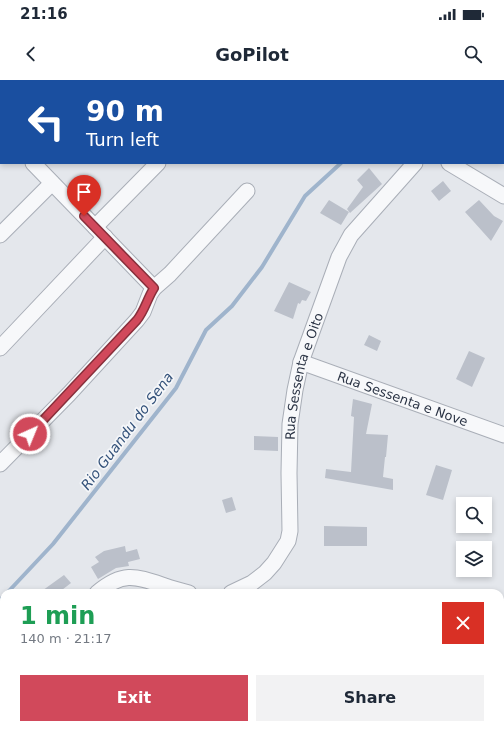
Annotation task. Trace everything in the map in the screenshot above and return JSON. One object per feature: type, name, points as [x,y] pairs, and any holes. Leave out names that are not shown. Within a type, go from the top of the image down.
[{"type":"street","points":[[0,348],[157,164]]},
{"type":"street","name":"Rua Sessenta e Oito","points":[[239,589],[252,583],[264,573],[274,563],[288,541],[290,531],[290,424],[295,390],[301,362],[338,257],[351,235],[414,164]]},
{"type":"street","points":[[451,164],[504,196]]},
{"type":"street","points":[[40,165],[52,183],[154,288]]},
{"type":"street","points":[[0,235],[52,183]]},
{"type":"street","points":[[0,464],[69,394],[137,320],[143,312],[154,288],[170,274],[247,191]]},
{"type":"street","name":"Rua Sessenta e Nove","points":[[301,362],[504,435]]},
{"type":"street","points":[[102,589],[112,582],[129,577],[144,578],[174,589]]},
{"type":"building","points":[[369,168],[382,184],[350,213],[347,209],[363,187],[357,180]]},
{"type":"building","points":[[443,181],[451,191],[439,201],[431,191]]},
{"type":"building","points":[[329,200],[349,212],[341,225],[320,213]]},
{"type":"building","points":[[479,200],[494,216],[503,221],[491,241],[465,212]]},
{"type":"building","points":[[289,282],[311,292],[306,301],[302,300],[300,304],[298,303],[293,319],[274,311]]},
{"type":"building","points":[[369,335],[381,341],[377,351],[364,345]]},
{"type":"building","points":[[469,351],[485,358],[472,387],[456,379]]},
{"type":"building","points":[[353,399],[372,404],[366,434],[388,435],[383,477],[393,479],[393,490],[325,478],[326,469],[351,472],[354,417],[351,416]]},
{"type":"building","points":[[254,436],[278,437],[278,451],[254,450]]},
{"type":"building","points":[[436,465],[452,470],[443,500],[426,495]]},
{"type":"building","points":[[232,497],[236,510],[226,513],[222,500]]},
{"type":"building","points":[[324,526],[367,527],[367,546],[324,546]]},
{"type":"building","points":[[125,546],[126,552],[137,549],[140,559],[128,562],[129,566],[116,568],[98,579],[91,567],[99,562],[95,557],[104,551]]},
{"type":"building","points":[[64,575],[71,583],[63,589],[45,589]]},
{"type":"waterway","name":"Rio Guandu do Sena","points":[[11,589],[53,544],[176,388],[206,330],[232,306],[262,267],[305,196],[340,164]]},
{"type":"route","points":[[30,434],[137,320],[143,312],[154,288],[84,216]]}]
